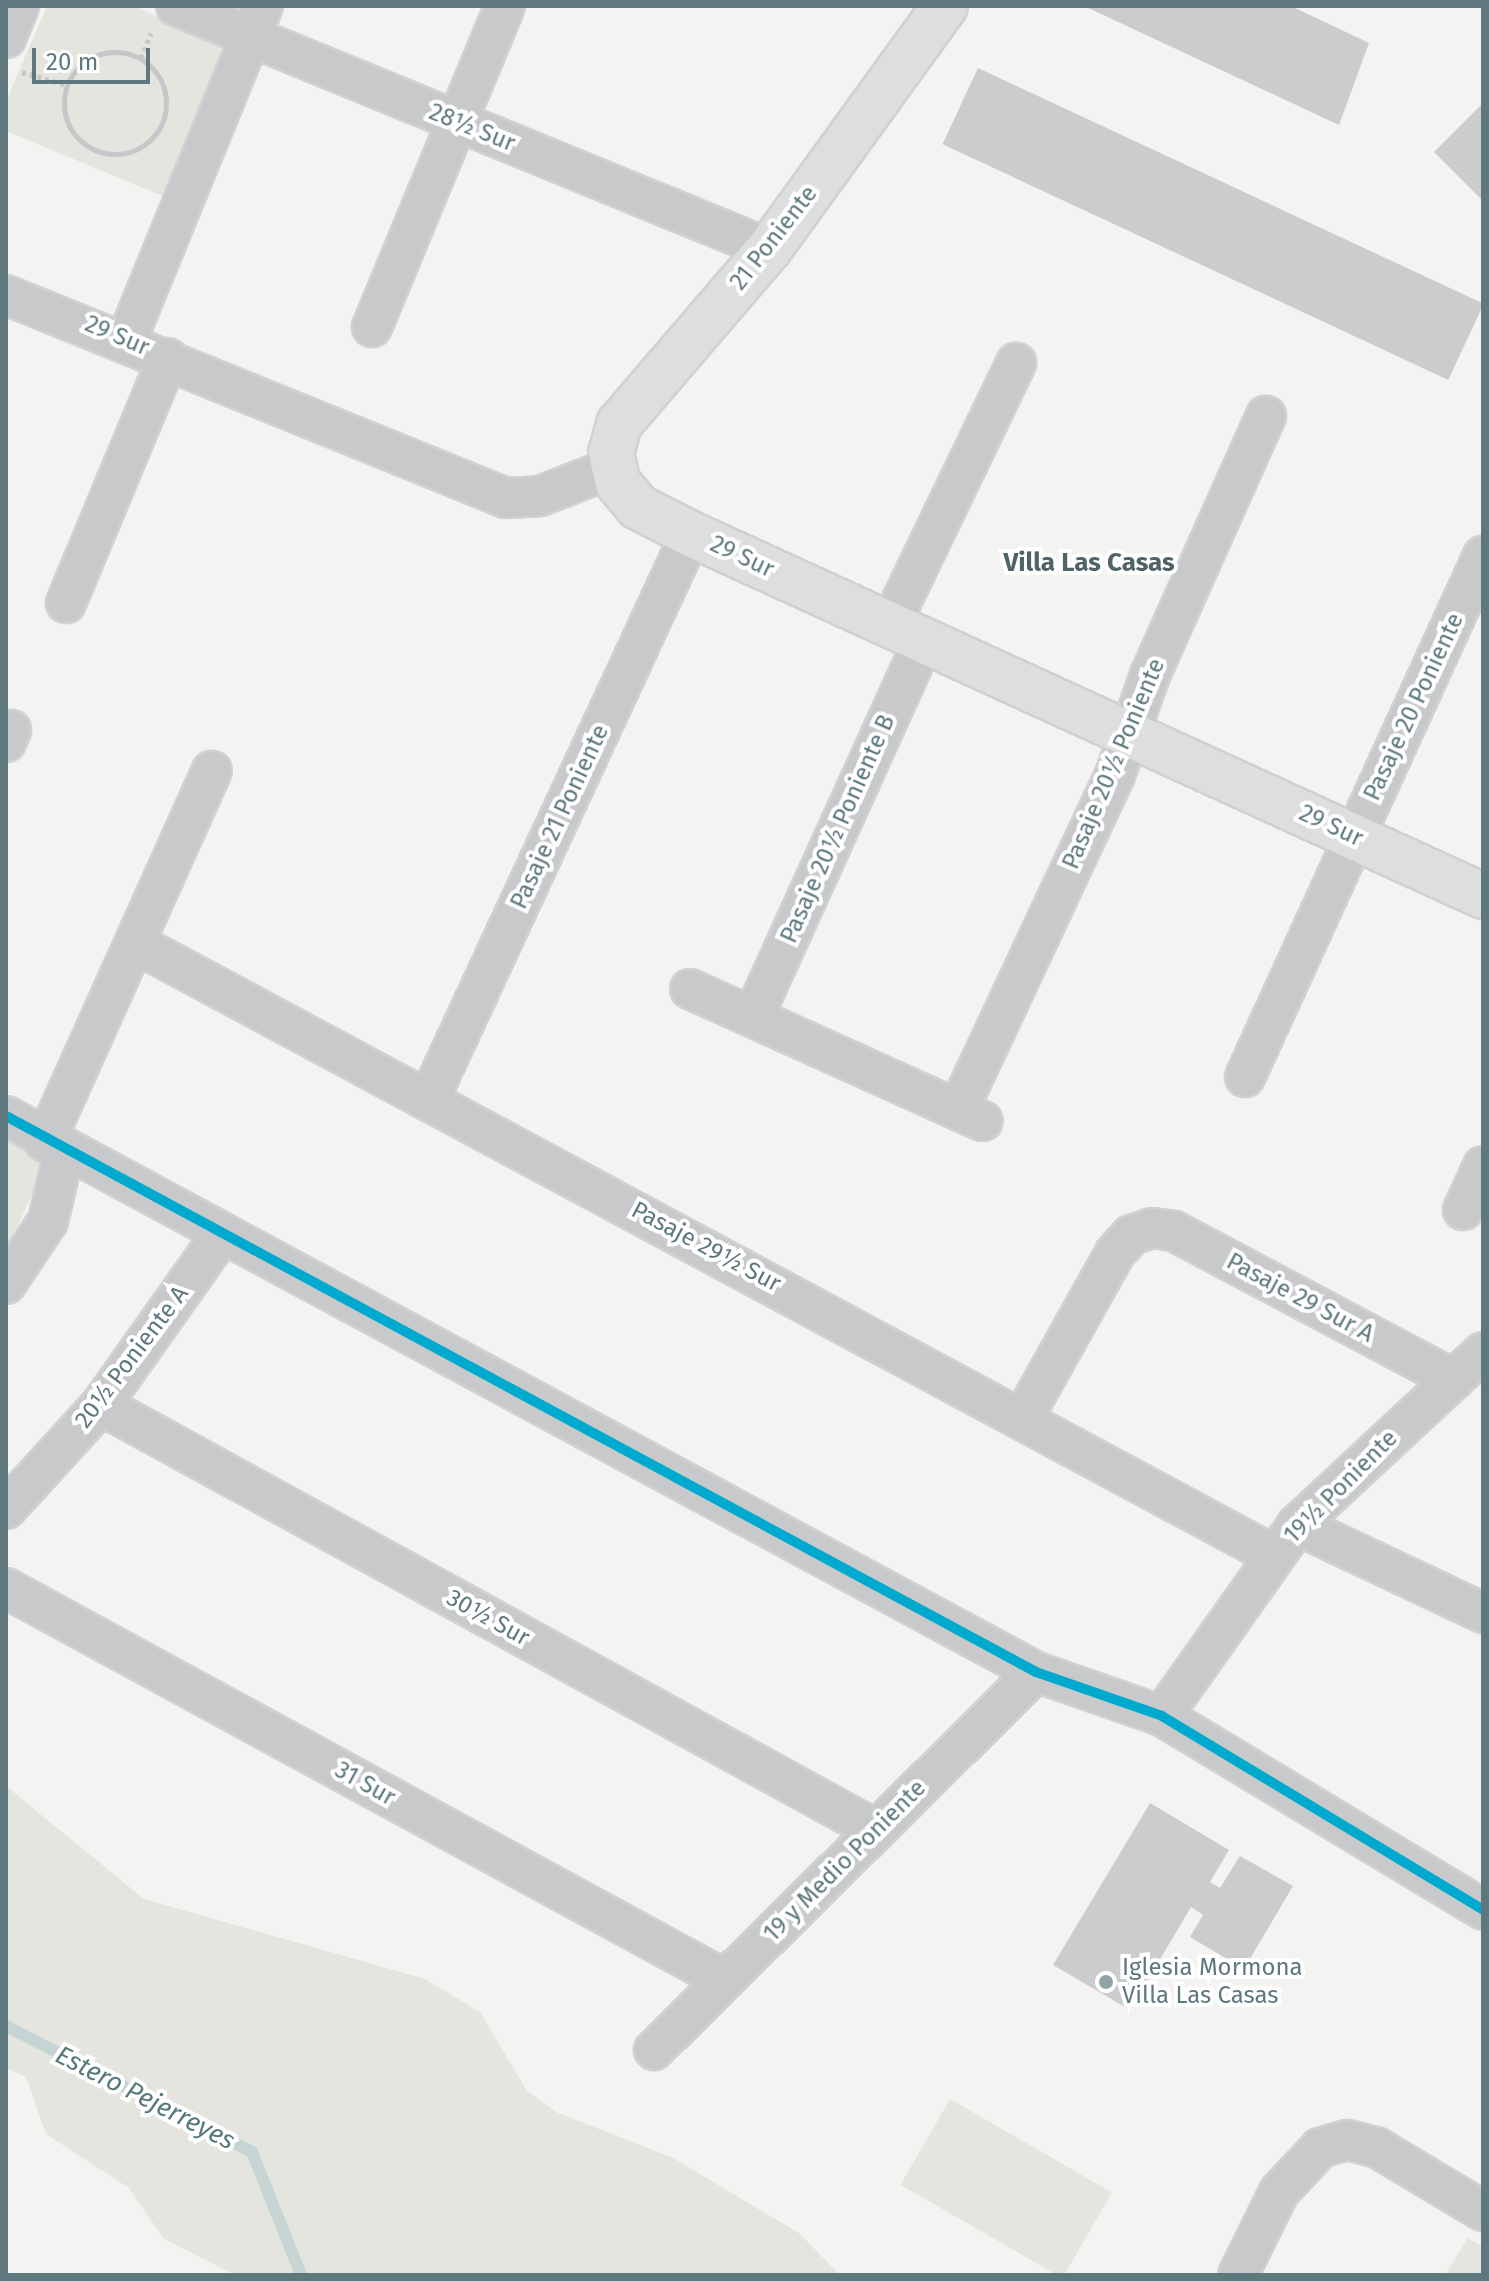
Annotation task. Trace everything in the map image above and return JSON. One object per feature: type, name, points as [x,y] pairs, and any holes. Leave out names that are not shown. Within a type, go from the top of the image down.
[{"type":"street","points":[[6,38],[19,6]]},
{"type":"street","name":"28½ Sur","points":[[176,6],[257,21],[457,122],[769,249]]},
{"type":"street","points":[[372,327],[505,6]]},
{"type":"street","name":"21 Poniente","points":[[612,468],[619,424],[769,249],[945,6]]},
{"type":"street","points":[[127,339],[257,21]]},
{"type":"street","name":"29 Sur","points":[[6,295],[127,339],[506,498],[540,496],[612,468],[638,507],[691,534],[1483,896]]},
{"type":"street","points":[[66,603],[168,358]]},
{"type":"street","name":"Pasaje 20½ Poniente B","points":[[753,1017],[1016,363]]},
{"type":"street","name":"Pasaje 20½ Poniente","points":[[753,1017],[970,1116],[1266,416]]},
{"type":"street","name":"Pasaje 21 Poniente","points":[[429,1099],[691,534]]},
{"type":"street","name":"Pasaje 20 Poniente","points":[[1245,1077],[1483,556]]},
{"type":"street","points":[[6,1284],[48,1221],[55,1148],[135,943],[212,771]]},
{"type":"street","name":"Pasaje 29½ Sur","points":[[135,943],[1024,1416],[1275,1556]]},
{"type":"street","points":[[690,989],[753,1017]]},
{"type":"street","points":[[6,1116],[55,1148],[1036,1672],[1162,1716],[1483,1910]]},
{"type":"street","points":[[1463,1210],[1483,1166]]},
{"type":"street","name":"Pasaje 29 Sur A","points":[[1024,1416],[1115,1253],[1143,1230],[1174,1231],[1454,1380]]},
{"type":"street","name":"20½ Poniente A","points":[[6,1509],[101,1405],[220,1237]]},
{"type":"street","name":"19½ Poniente","points":[[1162,1716],[1297,1525],[1483,1352]]},
{"type":"street","name":"30½ Sur","points":[[101,1405],[876,1830]]},
{"type":"street","points":[[1297,1525],[1483,1613]]},
{"type":"street","name":"31 Sur","points":[[6,1588],[725,1980]]},
{"type":"street","name":"19 y Medio Poniente","points":[[654,2050],[1036,1672]]},
{"type":"street","points":[[1239,2275],[1279,2192],[1320,2148],[1347,2140],[1376,2147],[1483,2211]]},
{"type":"path","points":[[124,52],[155,70],[164,85],[164,119],[131,152],[98,152],[69,125],[67,85],[89,58],[124,52]]},
{"type":"path","points":[[6,67],[67,85]]},
{"type":"shaded area","points":[[47,6],[134,6],[224,48],[165,197],[6,131],[6,101]]},
{"type":"shaded area","points":[[6,1133],[48,1159],[6,1252]]},
{"type":"shaded area","points":[[6,1786],[144,1899],[425,1979],[480,2012],[527,2091],[556,2112],[673,2158],[799,2233],[840,2275],[235,2275],[164,2239],[129,2188],[46,2134],[26,2077],[6,2068]]},
{"type":"shaded area","points":[[950,2099],[1112,2192],[1064,2275],[1057,2275],[900,2185]]},
{"type":"shaded area","points":[[1468,2238],[1483,2247],[1483,2275],[1445,2275]]},
{"type":"building","points":[[1084,6],[1291,6],[1369,43],[1339,125]]},
{"type":"building","points":[[978,68],[1483,303],[1448,380],[943,144]]},
{"type":"building","points":[[1483,103],[1483,201],[1434,152]]},
{"type":"building","points":[[1150,1803],[1229,1850],[1210,1882],[1220,1888],[1240,1856],[1293,1886],[1244,1969],[1190,1937],[1203,1915],[1191,1907],[1130,2010],[1053,1965]]},
{"type":"waterway","name":"Estero Pejerreyes","points":[[6,2026],[252,2152],[301,2275]]},
{"type":"transit line","points":[[6,1116],[1036,1672],[1162,1716],[1483,1910]]},
{"type":"place","name":"Iglesia Mormona Villa Las Casas","points":[[1106,1982]]},
{"type":"district","name":"Villa Las Casas","points":[[1089,563]]}]
